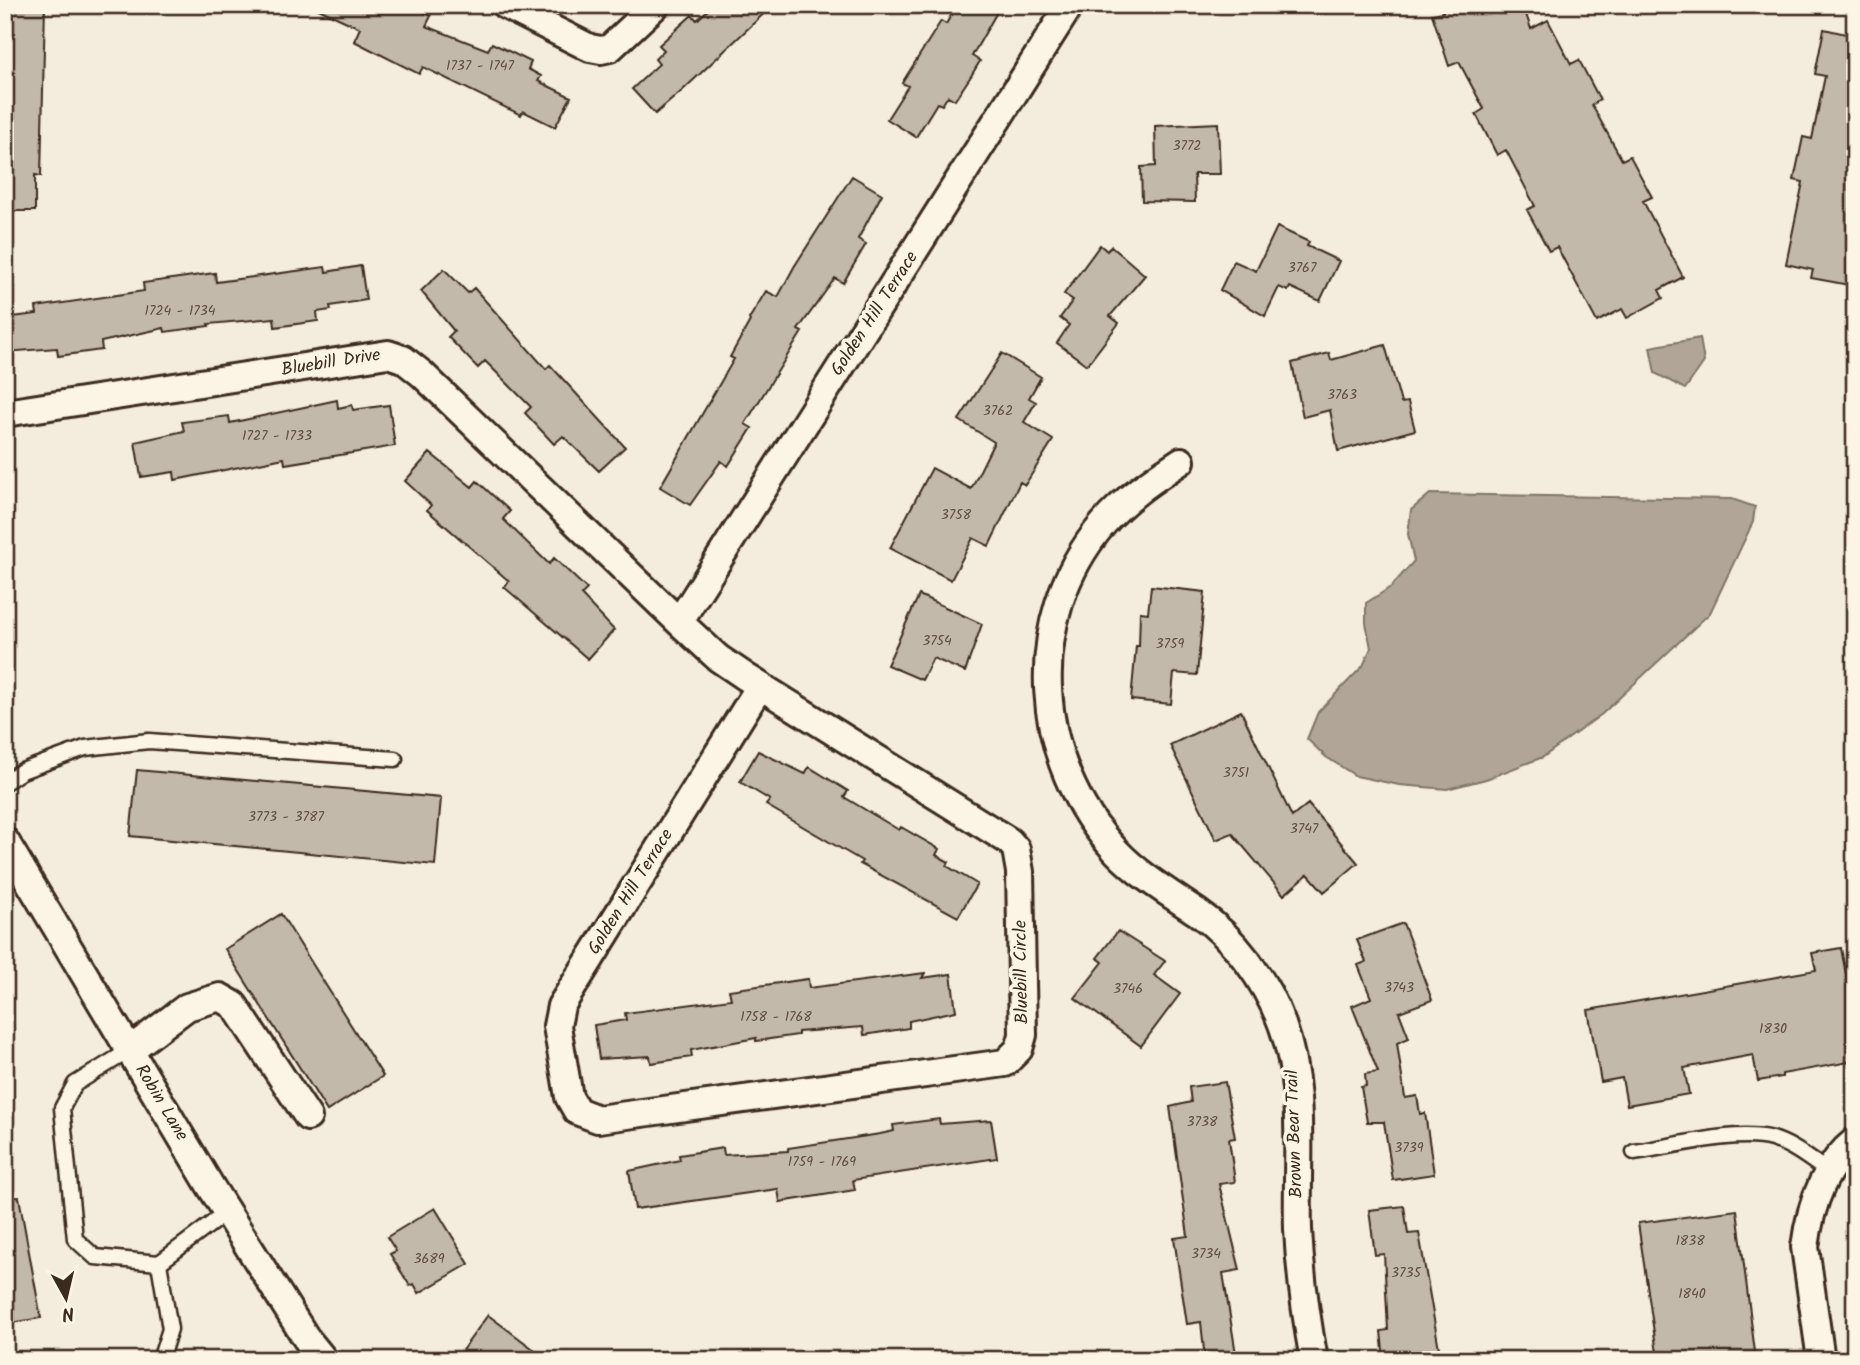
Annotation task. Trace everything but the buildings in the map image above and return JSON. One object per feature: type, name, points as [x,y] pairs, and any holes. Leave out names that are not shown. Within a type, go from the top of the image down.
[{"type":"street","points":[[505,5],[590,48],[601,50],[610,48],[656,5]]},
{"type":"street","name":"Golden Hill Terrace","points":[[679,622],[1070,5]]},
{"type":"street","name":"Bluebill Drive","points":[[5,414],[388,354],[403,359],[422,374],[679,622]]},
{"type":"street","name":"Brown Bear Trail","points":[[1181,461],[1149,482],[1104,524],[1071,574],[1060,603],[1048,657],[1049,719],[1065,772],[1080,805],[1099,832],[1141,874],[1199,913],[1226,936],[1267,993],[1281,1023],[1291,1055],[1296,1086],[1298,1231],[1306,1315],[1314,1360]]},
{"type":"street","name":"Bluebill Circle","points":[[577,1111],[598,1119],[617,1118],[994,1066],[1005,1063],[1019,1049],[1023,1035],[1020,861],[1016,849],[1009,841],[760,686],[719,658],[679,622]]},
{"type":"street","name":"Golden Hill Terrace","points":[[577,1111],[569,1097],[562,1061],[557,1026],[562,1006],[760,686]]},
{"type":"street","name":"Robin Lane","points":[[5,841],[226,1212],[306,1338],[324,1360]]},
{"type":"street","points":[[130,1050],[187,1007],[220,997],[234,1005],[308,1118]]},
{"type":"street","points":[[1821,1360],[1805,1247],[1814,1204],[1828,1171],[1855,1141]]},
{"type":"lane","points":[[5,782],[22,771],[85,748],[149,740],[395,759]]},
{"type":"lane","points":[[130,1050],[75,1084],[62,1108],[75,1239],[95,1257],[159,1263],[226,1212]]},
{"type":"lane","points":[[1634,1152],[1739,1136],[1758,1136],[1790,1146],[1828,1171]]},
{"type":"lane","points":[[159,1263],[170,1329],[160,1360]]},
{"type":"shaded area","points":[[1700,338],[1704,362],[1685,389],[1655,373],[1650,347]]},
{"type":"shaded area","points":[[1430,494],[1732,499],[1755,507],[1753,522],[1710,613],[1602,714],[1543,757],[1486,779],[1447,789],[1399,785],[1356,776],[1326,757],[1307,739],[1318,712],[1363,666],[1371,648],[1366,623],[1366,603],[1391,587],[1414,561],[1408,534],[1411,510]]}]
